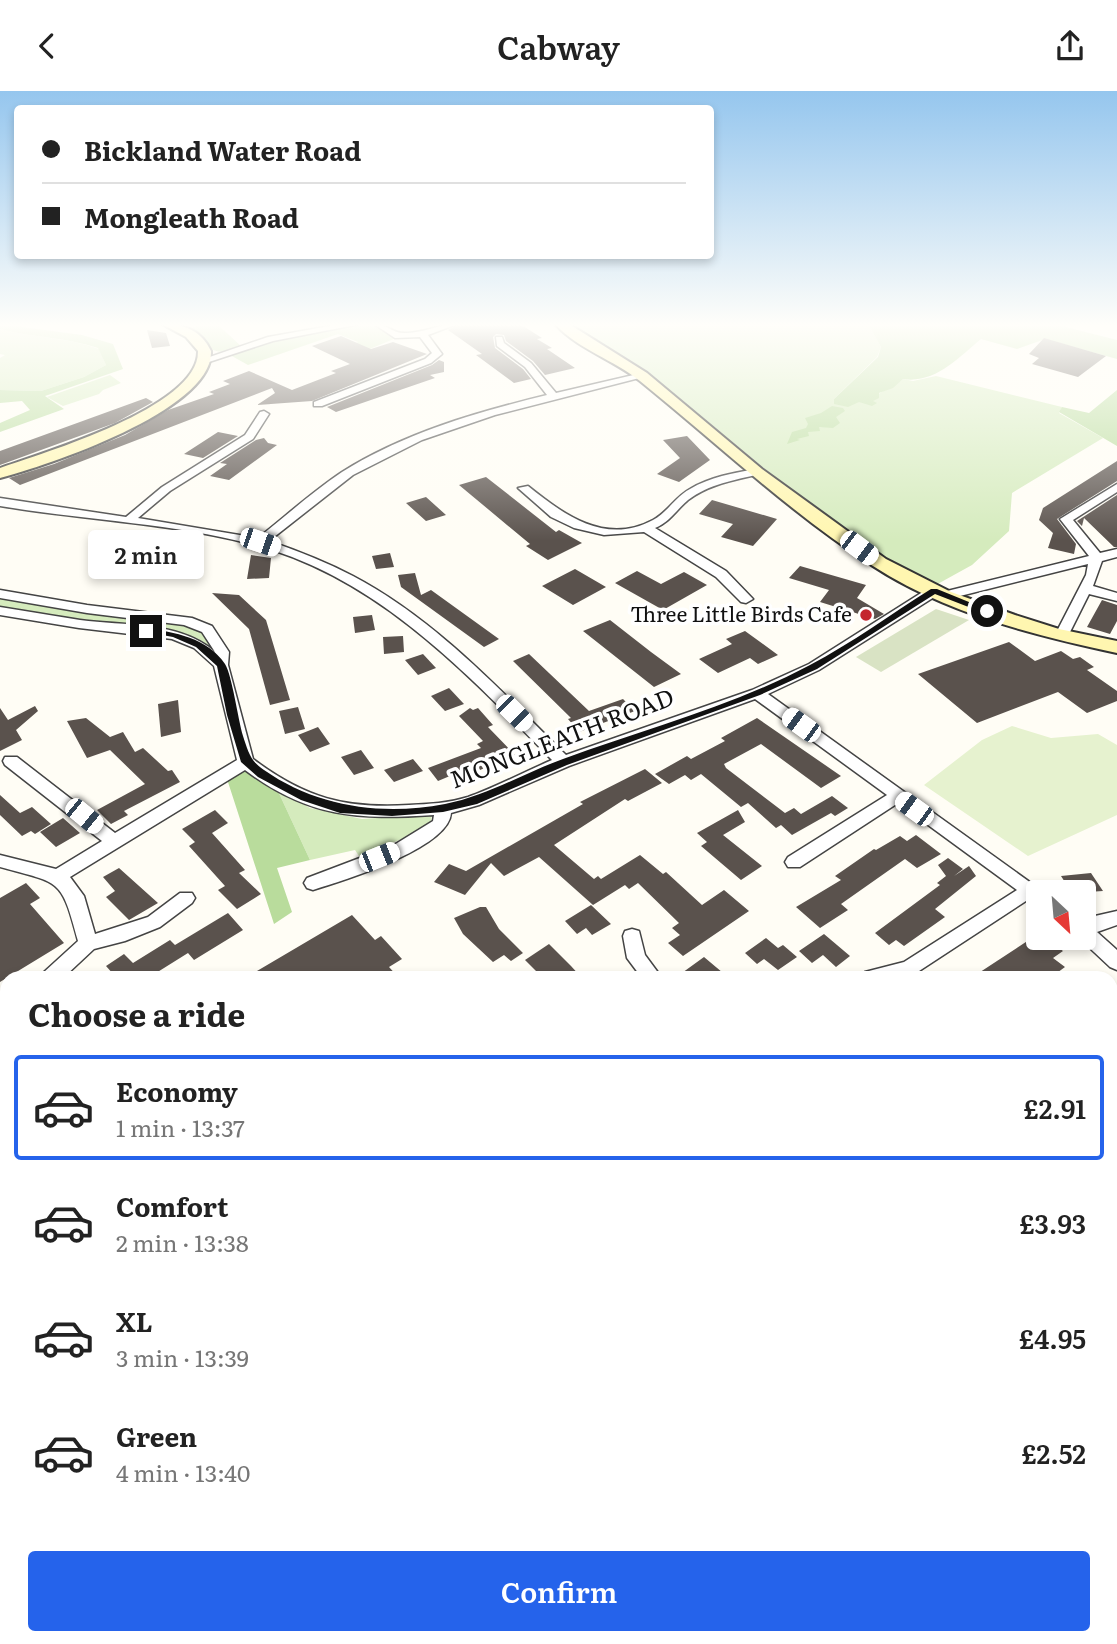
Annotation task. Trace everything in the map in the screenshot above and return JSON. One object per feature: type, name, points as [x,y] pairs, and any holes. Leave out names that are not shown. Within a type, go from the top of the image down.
[{"type":"street","points":[[0,473],[129,424],[156,411],[174,396]]},
{"type":"street","points":[[318,404],[337,396]]},
{"type":"street","points":[[260,542],[349,474],[404,444],[446,427],[560,396]]},
{"type":"street","points":[[667,396],[756,471],[880,563],[939,593],[1062,635],[1117,647]]},
{"type":"street","points":[[128,521],[166,489],[249,437],[264,414]]},
{"type":"street","points":[[524,488],[564,520],[578,526],[624,530],[645,527],[666,517],[684,497],[716,481],[756,471]]},
{"type":"street","points":[[1062,635],[1091,575],[1096,557],[1066,519],[1116,488]]},
{"type":"street","points":[[0,502],[260,542],[307,558],[343,575],[411,617],[469,668],[563,762]]},
{"type":"street","points":[[645,527],[721,574],[746,599]]},
{"type":"street","name":"MONGLEATH ROAD","points":[[246,762],[262,774],[305,797],[344,810],[392,812],[443,809],[473,801],[563,762],[757,693],[814,667],[939,593],[1117,553]]},
{"type":"street","points":[[1084,588],[1117,597]]},
{"type":"street","points":[[0,594],[87,609],[187,621],[207,629],[222,652],[221,665],[246,762],[58,876]]},
{"type":"street","points":[[0,611],[79,624],[175,635],[199,645],[221,665]]},
{"type":"street","points":[[757,693],[1026,887]]},
{"type":"street","points":[[11,761],[114,841]]},
{"type":"street","points":[[794,862],[898,796]]},
{"type":"street","points":[[313,883],[430,833],[440,825],[443,809]]},
{"type":"street","points":[[0,861],[58,876],[75,896],[88,943]]},
{"type":"street","points":[[58,971],[88,943],[140,929],[186,898]]},
{"type":"street","points":[[898,971],[909,968],[1026,898]]},
{"type":"street","points":[[1096,924],[1117,918]]},
{"type":"street","points":[[632,936],[636,958],[647,971]]},
{"type":"street","points":[[1096,942],[1117,962]]},
{"type":"green space","points":[[0,396],[46,396],[64,409],[0,432],[0,423],[30,410],[22,401],[0,403]]},
{"type":"green space","points":[[49,396],[92,396],[63,406]]},
{"type":"green space","points":[[677,396],[837,396],[834,404],[872,400],[876,396],[1019,396],[1062,407],[1059,413],[1103,438],[1012,493],[1009,531],[972,565],[934,586],[885,561],[765,469]]},
{"type":"green space","points":[[837,396],[879,396],[873,401],[877,403],[872,406],[859,402],[848,407],[834,404]]},
{"type":"green space","points":[[1109,396],[1117,396],[1117,446],[1059,412],[1062,407],[1089,413]]},
{"type":"green space","points":[[832,406],[845,411],[836,417],[840,423],[833,428],[819,427],[820,431],[808,432],[809,436],[787,444],[792,432],[806,428],[808,424],[805,418]]},
{"type":"green space","points":[[0,597],[84,613],[185,624],[202,631],[214,649],[178,632],[84,622],[0,607]]},
{"type":"green space","points":[[936,609],[969,620],[881,672],[856,657]]},
{"type":"green space","points":[[1012,726],[1051,738],[1098,734],[1117,745],[1117,815],[1028,856],[924,785],[982,740]]},
{"type":"green space","points":[[245,768],[277,789],[310,860],[277,868],[292,912],[274,924],[227,779]]},
{"type":"green space","points":[[277,789],[310,808],[362,819],[432,814],[430,828],[359,856],[355,850],[310,860]]},
{"type":"building","points":[[207,396],[250,396],[20,485],[9,478],[54,464],[125,435],[168,410]]},
{"type":"building","points":[[270,396],[323,396],[312,401],[257,405]]},
{"type":"building","points":[[353,396],[381,396],[336,412],[327,407]]},
{"type":"building","points":[[146,398],[153,402],[115,423],[0,465],[0,451]]},
{"type":"building","points":[[218,432],[238,436],[203,458],[184,454]]},
{"type":"building","points":[[687,436],[710,460],[679,482],[657,474],[680,458],[663,440]]},
{"type":"building","points":[[264,438],[268,443],[277,445],[229,480],[210,476],[227,464],[220,463],[256,440]]},
{"type":"building","points":[[1117,461],[1117,481],[1057,519],[1076,544],[1074,554],[1048,548],[1053,533],[1039,520],[1043,508]]},
{"type":"building","points":[[486,477],[556,532],[559,530],[582,543],[548,560],[526,546],[530,544],[459,485]]},
{"type":"building","points":[[1117,495],[1117,547],[1114,547],[1084,518],[1082,526],[1077,521]]},
{"type":"building","points":[[426,497],[446,515],[426,521],[406,503]]},
{"type":"building","points":[[712,500],[777,519],[753,546],[721,537],[733,524],[699,514]]},
{"type":"building","points":[[390,553],[394,567],[376,569],[372,556]]},
{"type":"building","points":[[251,555],[271,558],[269,578],[247,579]]},
{"type":"building","points":[[800,566],[866,585],[857,598],[884,614],[875,619],[820,602],[829,590],[789,578]]},
{"type":"building","points":[[575,569],[606,587],[573,605],[542,586]]},
{"type":"building","points":[[637,571],[661,584],[684,572],[707,585],[663,610],[615,583]]},
{"type":"building","points":[[415,573],[421,595],[431,590],[499,639],[484,647],[401,587],[398,575]]},
{"type":"building","points":[[212,593],[239,595],[266,620],[290,700],[270,705],[249,629]]},
{"type":"building","points":[[1102,600],[1117,605],[1117,621],[1110,634],[1087,627]]},
{"type":"building","points":[[372,615],[375,630],[355,633],[353,617]]},
{"type":"building","points":[[610,620],[681,674],[654,687],[583,631]]},
{"type":"building","points":[[745,631],[778,655],[758,664],[750,658],[718,673],[699,659],[732,644],[726,639]]},
{"type":"building","points":[[403,636],[404,652],[384,654],[383,637]]},
{"type":"building","points":[[1009,642],[1035,661],[1061,651],[1073,659],[1080,657],[1094,667],[1087,670],[1117,691],[1117,701],[1087,713],[1058,692],[977,723],[918,674]]},
{"type":"building","points":[[423,654],[436,668],[418,675],[405,660]]},
{"type":"building","points":[[529,654],[589,711],[623,699],[635,711],[579,732],[568,719],[571,718],[513,661]]},
{"type":"building","points":[[449,688],[464,704],[445,711],[431,696]]},
{"type":"building","points":[[178,700],[181,732],[161,737],[158,704]]},
{"type":"building","points":[[35,706],[38,711],[16,730],[22,740],[0,751],[0,708],[8,720]]},
{"type":"building","points":[[298,707],[305,729],[285,734],[279,711]]},
{"type":"building","points":[[470,708],[478,708],[493,725],[488,727],[515,755],[480,770],[476,765],[438,781],[428,768],[481,748],[477,744],[483,741],[459,716]]},
{"type":"building","points":[[86,718],[110,737],[123,732],[135,752],[143,748],[168,771],[172,770],[180,782],[124,811],[128,815],[111,824],[97,810],[145,784],[110,750],[87,758],[67,721]]},
{"type":"building","points":[[757,718],[841,776],[821,788],[761,744],[724,764],[726,768],[785,813],[794,808],[801,814],[832,796],[848,808],[835,816],[831,813],[792,835],[781,825],[776,828],[748,803],[741,807],[701,774],[691,780],[685,775],[669,784],[655,774],[687,756],[691,759],[725,741],[721,738]]},
{"type":"building","points":[[318,727],[330,744],[310,752],[298,735]]},
{"type":"building","points":[[361,750],[374,768],[354,775],[341,757]]},
{"type":"building","points":[[413,759],[423,771],[394,782],[384,770]]},
{"type":"building","points":[[645,769],[662,783],[628,801],[625,799],[554,845],[594,879],[598,876],[601,879],[640,855],[663,874],[666,872],[702,905],[724,890],[749,911],[683,956],[668,943],[680,935],[672,928],[679,923],[638,883],[629,889],[625,885],[593,905],[539,857],[504,876],[491,863],[465,895],[434,882],[449,864],[466,871],[583,804],[580,802]]},
{"type":"building","points":[[0,795],[20,813],[32,807],[51,824],[35,834],[31,831],[22,836],[0,815]]},
{"type":"building","points":[[215,810],[228,823],[212,833],[245,870],[239,873],[261,894],[237,909],[218,890],[225,886],[189,846],[195,842],[182,829]]},
{"type":"building","points":[[738,810],[745,822],[723,835],[762,866],[741,880],[701,846],[707,842],[697,833]]},
{"type":"building","points":[[63,818],[80,833],[56,847],[40,832]]},
{"type":"building","points":[[916,835],[941,854],[917,868],[905,859],[841,904],[848,910],[820,928],[796,907],[841,880],[835,876],[874,849],[900,836],[907,841]]},
{"type":"building","points":[[948,858],[963,869],[954,876],[969,866],[976,876],[935,909],[945,917],[904,946],[896,940],[889,945],[875,933],[940,885],[937,883],[946,876],[938,865]]},
{"type":"building","points":[[119,868],[158,903],[129,920],[106,897],[115,891],[103,877]]},
{"type":"building","points":[[1091,873],[1096,880],[1064,880],[1061,876]]},
{"type":"building","points":[[1096,880],[1103,891],[1096,891]]},
{"type":"building","points":[[26,883],[40,898],[30,904],[64,943],[18,971],[0,971],[0,898]]},
{"type":"building","points":[[591,905],[611,924],[592,935],[586,928],[577,934],[565,921]]},
{"type":"building","points":[[486,907],[499,929],[523,953],[511,961],[504,955],[493,962],[463,934],[454,918]]},
{"type":"building","points":[[228,913],[243,930],[194,960],[188,953],[159,971],[110,971],[106,966],[124,954],[133,963],[170,940],[175,945]]},
{"type":"building","points":[[352,915],[375,940],[381,936],[402,959],[389,967],[393,971],[257,971]]},
{"type":"building","points":[[824,934],[850,956],[836,967],[823,955],[812,963],[799,951]]},
{"type":"building","points":[[766,938],[778,948],[783,945],[797,957],[778,970],[764,959],[757,964],[745,953]]},
{"type":"building","points":[[1026,942],[1026,950],[1063,951],[1053,958],[1065,967],[1060,971],[982,971]]},
{"type":"building","points":[[549,944],[575,971],[536,971],[525,960]]},
{"type":"building","points":[[704,957],[721,971],[685,971]]},
{"type":"place","name":"Three Little Birds Cafe","points":[[866,615]]},
{"type":"route","points":[[146,631],[175,635],[199,645],[221,665],[246,762],[262,774],[305,797],[344,810],[392,812],[443,809],[473,801],[563,762],[757,693],[814,667],[934,591],[987,611]]}]
